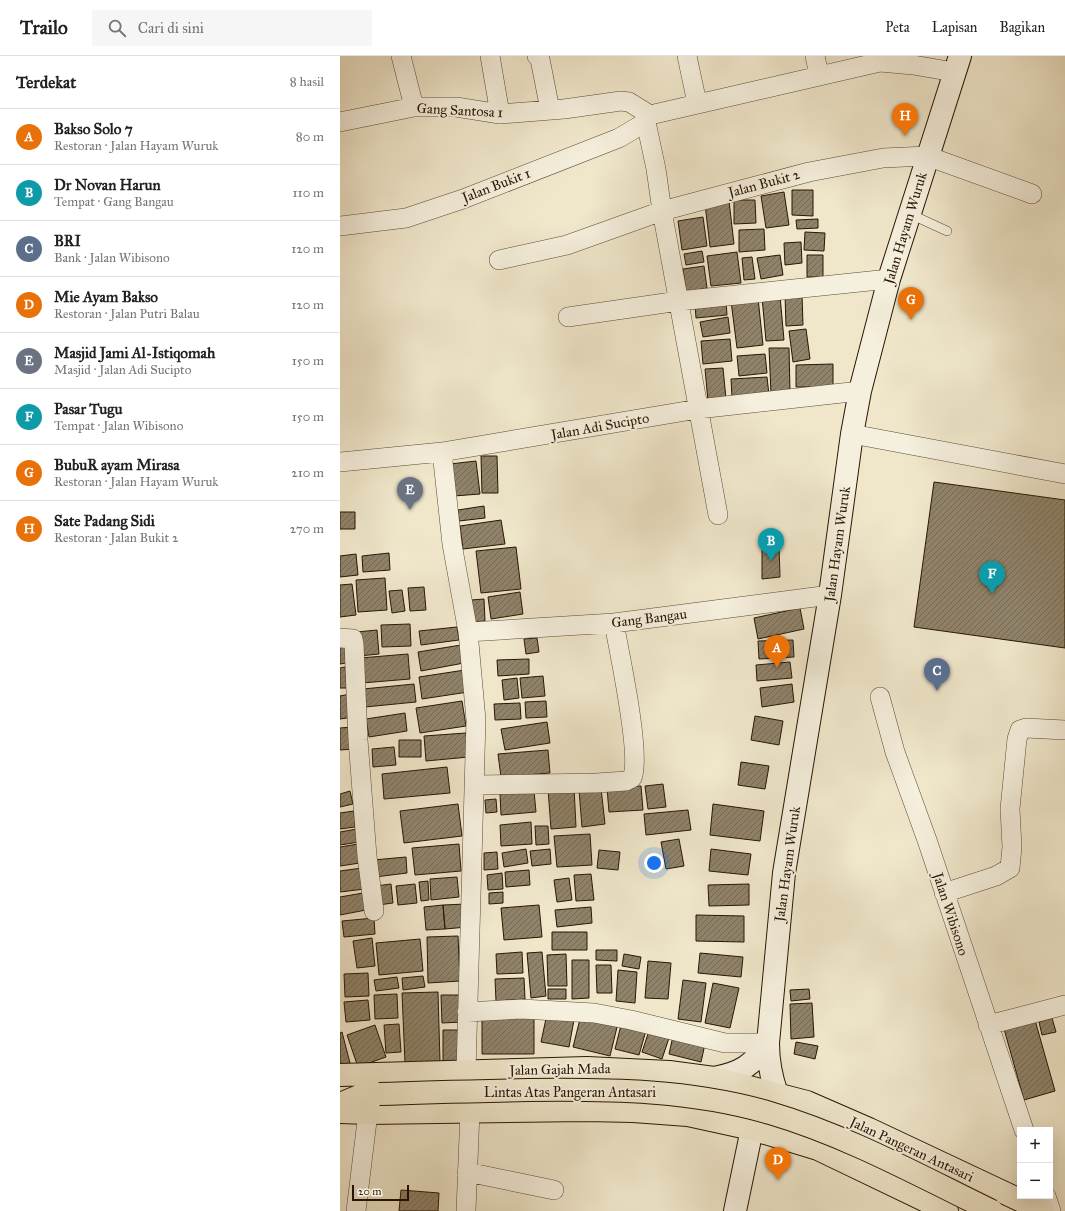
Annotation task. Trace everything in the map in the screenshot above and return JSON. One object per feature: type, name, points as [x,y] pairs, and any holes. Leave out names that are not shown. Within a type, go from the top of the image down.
[{"type":"main road","name":"Jalan Gajah Mada","points":[[340,1075],[587,1068],[635,1070],[714,1078],[778,1094]]},
{"type":"main road","points":[[633,1111],[650,1102],[654,1093],[654,1086],[650,1078],[635,1070]]},
{"type":"main road","points":[[688,1115],[672,1103],[670,1091],[678,1079],[693,1075]]},
{"type":"main road","name":"Lintas Atas Pangeran Antasari","points":[[340,1082],[370,1100]]},
{"type":"main road","name":"Lintas Atas Pangeran Antasari","points":[[340,1104],[370,1100],[604,1089],[669,1093],[729,1103],[771,1113],[829,1134],[992,1211]]},
{"type":"main road","name":"Jalan Pangeran Antasari","points":[[778,1094],[807,1102],[949,1166],[1043,1211]]},
{"type":"main road","points":[[340,1112],[370,1100],[470,1111],[633,1111],[688,1115],[752,1129],[818,1149],[939,1207]]},
{"type":"main road","points":[[891,1184],[910,1182],[918,1174],[919,1166],[917,1158],[904,1146]]},
{"type":"main road","points":[[939,1207],[919,1189],[920,1174],[929,1166],[949,1166]]},
{"type":"street","points":[[401,56],[414,107]]},
{"type":"street","points":[[490,56],[500,114]]},
{"type":"street","points":[[537,56],[540,59],[550,110]]},
{"type":"street","points":[[687,56],[697,103]]},
{"type":"street","points":[[815,56],[819,75]]},
{"type":"street","name":"Jalan Bukit 1","points":[[340,226],[406,218],[463,199],[619,138],[648,118],[697,103],[880,62],[913,65],[957,64]]},
{"type":"street","name":"Jalan Hayam Wuruk","points":[[778,1094],[771,1078],[768,1061],[768,1043],[784,873],[830,595],[852,434],[860,391],[889,279],[957,64]]},
{"type":"street","name":"Gang Santosa 1","points":[[340,122],[414,107],[456,107],[500,114],[550,110],[621,101],[629,102],[648,118]]},
{"type":"street","points":[[648,118],[662,211],[718,515]]},
{"type":"street","name":"Jalan Bukit 2","points":[[499,260],[567,245],[662,211],[809,172],[883,158],[927,156],[1032,194]]},
{"type":"street","points":[[568,317],[679,300],[889,279]]},
{"type":"street","name":"Jalan Adi Sucipto","points":[[340,462],[442,452],[698,409],[860,391]]},
{"type":"street","points":[[852,434],[1065,474]]},
{"type":"street","points":[[442,452],[452,544],[468,632],[476,720],[476,785],[466,1071]]},
{"type":"street","name":"Gang Bangau","points":[[468,632],[614,623],[830,595]]},
{"type":"street","points":[[476,785],[597,783],[626,781],[632,778],[635,766],[629,708],[614,623]]},
{"type":"street","points":[[340,638],[352,639],[354,644],[358,740],[367,856],[374,911]]},
{"type":"street","name":"Jalan Wibisono","points":[[880,697],[894,752],[944,893],[1023,1127]]},
{"type":"street","points":[[944,893],[996,876],[1010,868],[1012,847],[1010,809],[1017,739],[1020,730],[1026,728],[1065,730]]},
{"type":"street","points":[[988,1025],[1065,1005]]},
{"type":"street","points":[[467,1012],[521,1009],[594,1013],[631,1020],[725,1043],[768,1043]]},
{"type":"street","points":[[714,1078],[730,1075],[746,1068],[758,1057],[768,1043]]},
{"type":"street","points":[[356,1211],[370,1100]]},
{"type":"street","points":[[466,1211],[470,1111]]},
{"type":"street","points":[[736,1211],[752,1129]]},
{"type":"street","points":[[467,1172],[554,1190]]},
{"type":"street","points":[[1047,1199],[1051,1211]]},
{"type":"lane","points":[[910,214],[947,231]]},
{"type":"building","points":[[792,190],[813,190],[813,216],[792,215]]},
{"type":"building","points":[[784,192],[789,225],[766,228],[761,196]]},
{"type":"building","points":[[734,200],[755,200],[756,223],[734,224]]},
{"type":"building","points":[[729,201],[734,244],[710,247],[705,204]]},
{"type":"building","points":[[703,217],[707,246],[682,250],[678,221]]},
{"type":"building","points":[[818,219],[818,228],[797,229],[796,220]]},
{"type":"building","points":[[764,229],[765,250],[739,252],[739,230]]},
{"type":"building","points":[[805,232],[825,233],[824,251],[804,250]]},
{"type":"building","points":[[801,242],[802,263],[785,265],[784,243]]},
{"type":"building","points":[[702,251],[704,262],[686,265],[684,254]]},
{"type":"building","points":[[737,252],[741,283],[711,286],[707,256]]},
{"type":"building","points":[[780,255],[783,275],[761,279],[757,258]]},
{"type":"building","points":[[807,255],[823,255],[823,277],[807,277]]},
{"type":"building","points":[[752,257],[755,279],[744,280],[742,258]]},
{"type":"building","points":[[704,266],[707,288],[686,292],[683,269]]},
{"type":"building","points":[[785,295],[802,295],[803,325],[786,326]]},
{"type":"building","points":[[780,296],[784,340],[766,341],[762,297]]},
{"type":"building","points":[[758,298],[763,345],[737,348],[731,301]]},
{"type":"building","points":[[726,302],[727,315],[696,318],[695,305]]},
{"type":"building","points":[[728,317],[730,333],[703,337],[700,322]]},
{"type":"building","points":[[806,329],[810,359],[793,362],[789,331]]},
{"type":"building","points":[[730,339],[732,361],[703,364],[701,341]]},
{"type":"building","points":[[769,348],[789,348],[790,392],[771,393]]},
{"type":"building","points":[[765,354],[767,373],[739,376],[737,356]]},
{"type":"building","points":[[833,364],[833,387],[796,387],[796,365]]},
{"type":"building","points":[[723,368],[726,399],[708,401],[705,369]]},
{"type":"building","points":[[767,377],[769,395],[732,398],[731,379]]},
{"type":"building","points":[[481,456],[497,456],[498,493],[482,493]]},
{"type":"building","points":[[476,461],[480,494],[454,496],[450,464]]},
{"type":"building","points":[[934,482],[1065,500],[1065,648],[914,627]]},
{"type":"building","points":[[484,506],[485,518],[459,521],[458,510]]},
{"type":"building","points":[[340,512],[355,512],[355,529],[340,529]]},
{"type":"building","points":[[501,520],[505,544],[463,549],[460,526]]},
{"type":"building","points":[[762,544],[779,545],[780,577],[762,579]]},
{"type":"building","points":[[516,547],[521,589],[481,593],[476,551]]},
{"type":"building","points":[[389,553],[390,570],[363,572],[362,556]]},
{"type":"building","points":[[356,554],[358,575],[340,577],[340,556]]},
{"type":"building","points":[[385,578],[387,610],[358,612],[356,580]]},
{"type":"building","points":[[352,584],[356,615],[340,617],[340,585]]},
{"type":"building","points":[[424,587],[426,610],[410,611],[408,588]]},
{"type":"building","points":[[402,590],[405,611],[392,613],[389,591]]},
{"type":"building","points":[[520,592],[523,614],[491,619],[488,597]]},
{"type":"building","points":[[484,599],[485,621],[472,622],[471,600]]},
{"type":"building","points":[[800,608],[804,629],[758,639],[754,618]]},
{"type":"building","points":[[410,624],[411,646],[382,647],[381,625]]},
{"type":"building","points":[[457,627],[459,640],[421,645],[419,631]]},
{"type":"building","points":[[377,630],[379,654],[359,656],[357,632]]},
{"type":"building","points":[[537,638],[539,652],[526,654],[524,639]]},
{"type":"building","points":[[793,640],[794,657],[759,659],[758,641]]},
{"type":"building","points":[[344,641],[346,663],[340,664],[340,642]]},
{"type":"building","points":[[461,645],[464,663],[421,671],[418,652]]},
{"type":"building","points":[[408,654],[410,679],[362,683],[360,658]]},
{"type":"building","points":[[529,659],[529,674],[498,676],[497,660]]},
{"type":"building","points":[[790,662],[792,678],[757,681],[756,665]]},
{"type":"building","points":[[345,667],[347,688],[340,688],[340,668]]},
{"type":"building","points":[[465,670],[468,692],[422,699],[419,677]]},
{"type":"building","points":[[543,676],[545,696],[522,698],[520,678]]},
{"type":"building","points":[[517,678],[519,698],[504,700],[502,680]]},
{"type":"building","points":[[414,684],[416,702],[365,707],[363,689]]},
{"type":"building","points":[[792,684],[794,702],[762,707],[760,688]]},
{"type":"building","points":[[350,694],[353,717],[340,719],[340,696]]},
{"type":"building","points":[[462,701],[466,726],[420,733],[416,708]]},
{"type":"building","points":[[546,701],[547,717],[526,718],[525,702]]},
{"type":"building","points":[[520,703],[521,719],[495,720],[494,704]]},
{"type":"building","points":[[405,713],[407,731],[369,737],[366,719]]},
{"type":"building","points":[[755,716],[783,721],[779,745],[751,740]]},
{"type":"building","points":[[547,722],[550,743],[505,750],[501,729]]},
{"type":"building","points":[[352,727],[354,749],[340,750],[340,728]]},
{"type":"building","points":[[466,733],[469,757],[426,761],[424,736]]},
{"type":"building","points":[[399,740],[421,740],[421,757],[399,757]]},
{"type":"building","points":[[394,747],[396,765],[373,767],[372,749]]},
{"type":"building","points":[[548,750],[550,773],[501,777],[498,754]]},
{"type":"building","points":[[741,762],[769,766],[765,789],[738,785]]},
{"type":"building","points":[[447,767],[450,793],[384,799],[382,774]]},
{"type":"building","points":[[663,784],[666,807],[648,809],[645,786]]},
{"type":"building","points":[[641,786],[643,810],[609,812],[607,788]]},
{"type":"building","points":[[574,787],[576,827],[551,829],[548,789]]},
{"type":"building","points":[[601,788],[605,824],[582,827],[579,790]]},
{"type":"building","points":[[350,791],[353,804],[340,807],[340,794]]},
{"type":"building","points":[[534,791],[536,812],[501,815],[500,794]]},
{"type":"building","points":[[496,799],[497,812],[486,813],[485,800]]},
{"type":"building","points":[[458,804],[462,836],[404,843],[400,811]]},
{"type":"building","points":[[713,804],[764,811],[760,841],[710,835]]},
{"type":"building","points":[[688,810],[691,830],[646,835],[644,814]]},
{"type":"building","points":[[354,811],[355,827],[340,829],[340,813]]},
{"type":"building","points":[[531,822],[532,844],[501,846],[500,825]]},
{"type":"building","points":[[535,826],[548,826],[549,844],[536,845]]},
{"type":"building","points":[[357,829],[359,842],[340,845],[340,832]]},
{"type":"building","points":[[590,834],[592,865],[557,867],[554,836]]},
{"type":"building","points":[[679,839],[684,866],[666,869],[661,842]]},
{"type":"building","points":[[358,844],[360,863],[340,866],[340,847]]},
{"type":"building","points":[[459,844],[461,871],[415,875],[412,848]]},
{"type":"building","points":[[526,849],[528,863],[504,867],[502,853]]},
{"type":"building","points":[[550,849],[551,864],[532,866],[530,851]]},
{"type":"building","points":[[711,849],[751,854],[748,875],[709,871]]},
{"type":"building","points":[[599,850],[620,852],[618,870],[597,868]]},
{"type":"building","points":[[497,852],[498,869],[484,870],[484,853]]},
{"type":"building","points":[[406,857],[407,873],[375,877],[373,860]]},
{"type":"building","points":[[362,868],[365,889],[340,892],[340,871]]},
{"type":"building","points":[[529,870],[530,885],[506,887],[505,872]]},
{"type":"building","points":[[502,873],[503,889],[488,890],[487,875]]},
{"type":"building","points":[[591,874],[594,900],[576,901],[574,875]]},
{"type":"building","points":[[457,877],[459,897],[431,900],[430,879]]},
{"type":"building","points":[[569,878],[572,900],[557,902],[554,880]]},
{"type":"building","points":[[428,881],[429,900],[421,901],[419,882]]},
{"type":"building","points":[[391,884],[393,903],[378,905],[376,886]]},
{"type":"building","points":[[415,884],[417,903],[398,905],[396,886]]},
{"type":"building","points":[[749,884],[749,905],[709,906],[708,885]]},
{"type":"building","points":[[503,892],[503,903],[489,904],[489,893]]},
{"type":"building","points":[[363,893],[366,910],[340,915],[340,897]]},
{"type":"building","points":[[466,904],[467,927],[445,929],[443,905]]},
{"type":"building","points":[[443,905],[445,929],[426,930],[424,907]]},
{"type":"building","points":[[539,905],[542,937],[504,940],[501,908]]},
{"type":"building","points":[[591,907],[592,923],[557,927],[555,910]]},
{"type":"building","points":[[696,915],[744,916],[744,942],[696,941]]},
{"type":"building","points":[[374,918],[375,934],[344,937],[342,921]]},
{"type":"building","points":[[552,932],[587,932],[587,950],[552,950]]},
{"type":"building","points":[[458,936],[460,981],[428,983],[427,937]]},
{"type":"building","points":[[372,938],[375,966],[357,968],[353,941]]},
{"type":"building","points":[[420,939],[423,971],[379,975],[376,943]]},
{"type":"building","points":[[596,950],[617,950],[617,961],[596,960]]},
{"type":"building","points":[[522,952],[523,973],[497,974],[496,954]]},
{"type":"building","points":[[542,952],[546,996],[531,998],[527,953]]},
{"type":"building","points":[[700,953],[743,957],[741,977],[698,973]]},
{"type":"building","points":[[566,954],[567,986],[548,986],[547,955]]},
{"type":"building","points":[[624,954],[641,957],[639,969],[622,966]]},
{"type":"building","points":[[572,960],[589,960],[589,998],[572,999]]},
{"type":"building","points":[[648,961],[671,963],[668,999],[645,998]]},
{"type":"building","points":[[596,965],[611,965],[612,993],[597,993]]},
{"type":"building","points":[[618,970],[637,972],[635,1003],[616,1001]]},
{"type":"building","points":[[368,973],[369,996],[345,997],[344,974]]},
{"type":"building","points":[[423,976],[425,987],[403,990],[402,978]]},
{"type":"building","points":[[397,977],[399,988],[376,991],[374,980]]},
{"type":"building","points":[[524,978],[525,999],[496,1001],[495,979]]},
{"type":"building","points":[[683,980],[706,983],[701,1022],[678,1019]]},
{"type":"building","points":[[713,983],[739,988],[730,1028],[705,1023]]},
{"type":"building","points":[[548,989],[566,989],[566,999],[548,999]]},
{"type":"building","points":[[809,989],[810,999],[791,1001],[790,990]]},
{"type":"building","points":[[438,992],[440,1062],[405,1063],[402,993]]},
{"type":"building","points":[[397,994],[398,1018],[375,1019],[374,995]]},
{"type":"building","points":[[441,995],[462,995],[463,1022],[442,1023]]},
{"type":"building","points":[[368,1000],[370,1020],[346,1022],[344,1002]]},
{"type":"building","points":[[812,1003],[814,1037],[791,1039],[790,1004]]},
{"type":"building","points":[[547,1014],[574,1020],[569,1047],[541,1042]]},
{"type":"building","points":[[482,1015],[534,1015],[534,1054],[482,1054]]},
{"type":"building","points":[[581,1015],[618,1023],[610,1056],[573,1047]]},
{"type":"building","points":[[1052,1018],[1056,1032],[1042,1035],[1039,1022]]},
{"type":"building","points":[[1035,1020],[1055,1091],[1024,1100],[1004,1029]]},
{"type":"building","points":[[622,1021],[647,1027],[639,1055],[615,1049]]},
{"type":"building","points":[[399,1024],[401,1052],[386,1053],[384,1025]]},
{"type":"building","points":[[375,1025],[386,1057],[358,1067],[347,1035]]},
{"type":"building","points":[[650,1028],[670,1035],[662,1059],[642,1052]]},
{"type":"building","points":[[443,1030],[458,1030],[458,1061],[443,1061]]},
{"type":"building","points":[[342,1032],[350,1063],[340,1066],[340,1033]]},
{"type":"building","points":[[673,1036],[705,1044],[701,1062],[669,1054]]},
{"type":"building","points":[[796,1042],[818,1046],[815,1059],[794,1054]]},
{"type":"building","points":[[401,1190],[439,1193],[438,1211],[399,1211]]},
{"type":"place","name":"Sate Padang Sidi","points":[[905,136]]},
{"type":"place","name":"BubuR ayam Mirasa","points":[[911,320]]},
{"type":"place","name":"Masjid Jami Al-Istiqomah","points":[[410,510]]},
{"type":"place","name":"Dr Novan Harun","points":[[771,561]]},
{"type":"place","name":"Pasar Tugu","points":[[992,594]]},
{"type":"place","name":"Bakso Solo 7","points":[[777,668]]},
{"type":"place","name":"BRI","points":[[937,691]]},
{"type":"place","name":"Mie Ayam Bakso","points":[[778,1180]]}]
